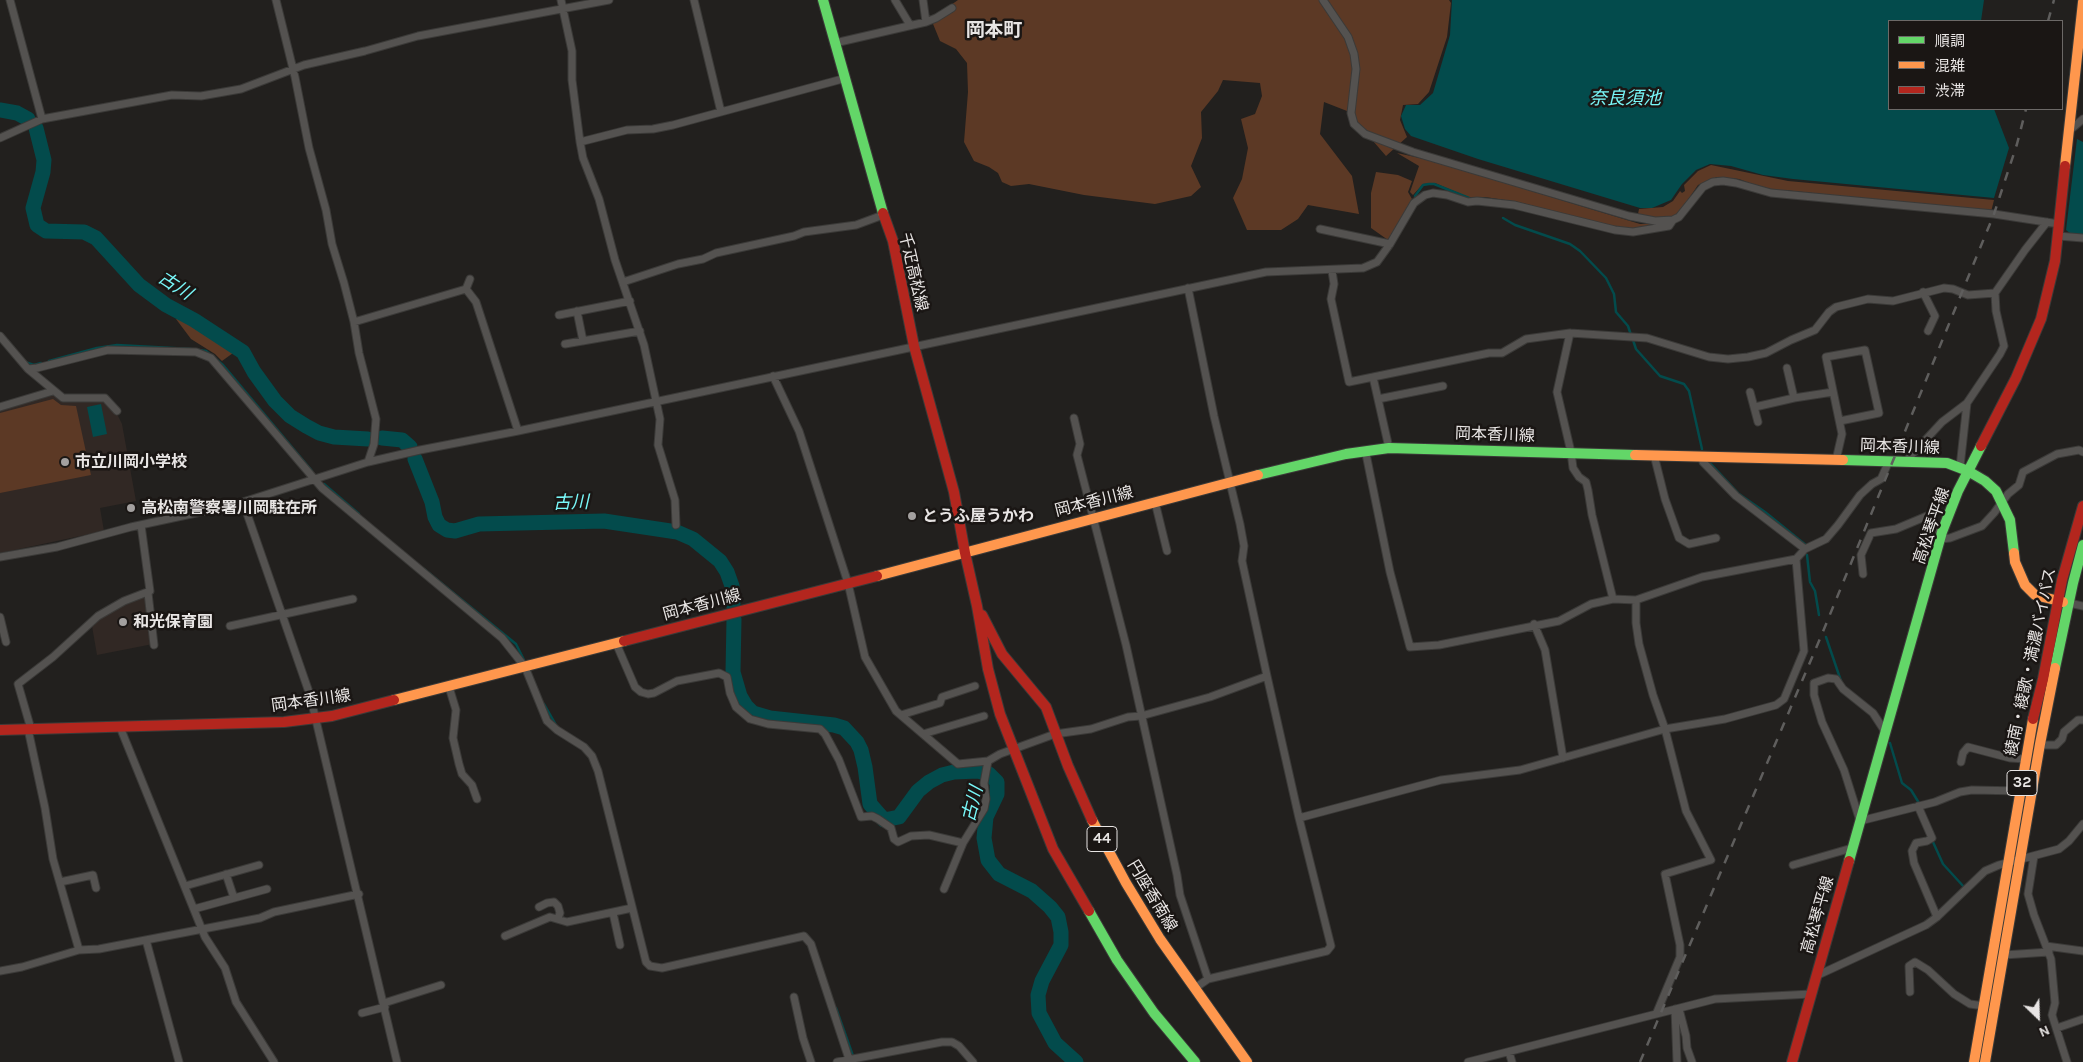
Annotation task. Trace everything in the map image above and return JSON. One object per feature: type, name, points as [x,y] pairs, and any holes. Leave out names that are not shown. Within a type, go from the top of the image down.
[{"type":"main road","name":"千疋高松線","points":[[823,0],[883,215],[893,241],[914,346],[954,492],[964,553]]},
{"type":"main road","name":"高松琴平線","points":[[1792,1062],[1942,536],[1964,469],[2016,378],[2041,319],[2055,261],[2083,2]]},
{"type":"main road","name":"岡本香川線","points":[[0,730],[284,722],[316,719],[525,667],[1230,482],[1367,450],[1389,448],[1947,463],[1964,469],[1991,486],[2002,501],[2010,520],[2015,562],[2025,585],[2035,595],[2069,603]]},
{"type":"main road","name":"綾南・綾歌・満濃バイパス","points":[[1974,1062],[2026,758],[2062,580],[2083,506]]},
{"type":"main road","name":"綾南・綾歌・満濃バイパス","points":[[1986,1062],[2040,744],[2083,545]]},
{"type":"main road","name":"円座香南線","points":[[964,553],[977,606],[988,669],[1000,714],[1012,749],[1053,849],[1117,960],[1154,1013],[1195,1062]]},
{"type":"main road","name":"円座香南線","points":[[977,606],[1002,654],[1046,706],[1055,734],[1094,825],[1121,875],[1160,939],[1247,1062]]},
{"type":"main road","name":"44","points":[[1238,1048],[1252,1062]]},
{"type":"street","points":[[10,0],[42,119]]},
{"type":"street","points":[[276,0],[309,148],[354,322],[359,353],[376,419],[375,437],[368,462]]},
{"type":"street","points":[[561,0],[572,51],[572,80],[580,142],[640,331],[651,373],[660,419],[658,445],[675,500],[676,524]]},
{"type":"street","points":[[0,138],[42,119],[166,96],[201,96],[241,89],[292,68],[456,28],[564,10],[609,0]]},
{"type":"street","points":[[694,0],[720,112]]},
{"type":"street","points":[[895,0],[910,25]]},
{"type":"street","points":[[923,0],[926,22]]},
{"type":"street","points":[[1324,0],[1348,37],[1354,54],[1356,69],[1351,113],[1354,124],[1364,134],[1413,152],[1629,216],[1655,221],[1673,220],[1679,217],[1703,187],[1713,182],[1723,182],[1736,183],[1771,193],[1994,214],[2059,224]]},
{"type":"street","points":[[835,43],[926,22],[952,8]]},
{"type":"street","points":[[580,142],[627,130],[653,129],[673,125],[846,78]]},
{"type":"street","points":[[2070,130],[2083,119]]},
{"type":"street","points":[[0,557],[57,547],[141,524],[243,502],[368,462],[914,346],[1266,272],[1288,270],[1332,271],[1370,266],[1377,262],[1390,244],[1414,203],[1425,195],[1433,193],[1447,194],[1468,202],[1477,201],[1514,205],[1615,230],[1633,232],[1669,226],[1673,220]]},
{"type":"street","points":[[623,282],[678,264],[703,259],[716,253],[794,236],[804,232],[856,226],[883,215]]},
{"type":"street","points":[[1906,462],[1942,422],[1967,404],[2004,346],[1996,311],[1995,293],[2047,222]]},
{"type":"street","points":[[1320,229],[1390,244]]},
{"type":"street","points":[[2058,236],[2083,238]]},
{"type":"street","points":[[1332,271],[1334,284],[1332,299],[1349,382],[1489,353],[1502,353],[1526,339],[1570,333],[1647,338],[1709,358],[1748,358],[1766,353],[1815,330],[1829,312],[1836,307],[1868,299],[1892,301],[1944,288],[1953,289],[1968,295],[1995,293]]},
{"type":"street","points":[[466,289],[470,279]]},
{"type":"street","points":[[1188,288],[1240,524],[1244,546],[1242,561],[1299,818],[1331,946],[1328,951],[1208,979],[1195,988]]},
{"type":"street","points":[[354,322],[466,289]]},
{"type":"street","points":[[466,289],[476,302],[518,431]]},
{"type":"street","points":[[1923,292],[1934,316],[1928,331]]},
{"type":"street","points":[[559,315],[630,301]]},
{"type":"street","points":[[577,311],[583,341]]},
{"type":"street","points":[[565,344],[640,331]]},
{"type":"street","points":[[1570,333],[1557,392],[1572,452],[1573,468],[1579,477],[1586,482],[1612,599]]},
{"type":"street","points":[[0,336],[28,368],[63,398],[68,400],[105,398],[117,411]]},
{"type":"street","points":[[28,368],[37,368],[108,350],[204,353],[218,364],[313,479],[502,638],[525,667],[547,720],[557,730],[584,747],[595,763],[644,958],[650,966],[662,968],[799,936],[808,938],[849,1061]]},
{"type":"street","points":[[1836,460],[1842,434],[1826,357],[1865,350],[1879,413],[1840,420]]},
{"type":"street","points":[[1787,368],[1794,398]]},
{"type":"street","points":[[773,376],[799,431],[848,583],[865,658],[896,711],[958,764],[988,764]]},
{"type":"street","points":[[1373,377],[1389,448]]},
{"type":"street","points":[[1378,399],[1443,386]]},
{"type":"street","points":[[0,406],[53,391]]},
{"type":"street","points":[[1750,392],[1758,422]]},
{"type":"street","points":[[1755,407],[1833,392]]},
{"type":"street","points":[[1964,469],[1967,404]]},
{"type":"street","points":[[1074,418],[1080,444],[1077,454],[1141,716],[1180,895],[1208,979]]},
{"type":"street","points":[[1367,450],[1366,454],[1390,572],[1410,648],[1439,644],[1534,624],[1559,621],[1592,604],[1612,599],[1636,600],[1702,577],[1796,559],[1805,548],[1826,539],[1860,495],[1872,484],[1881,480],[1888,461]]},
{"type":"street","points":[[1864,574],[1862,555],[1866,541],[1871,533],[1896,528],[1927,516],[1942,536],[1950,538],[1982,526],[2002,501],[2019,485],[2023,472],[2057,454],[2079,450],[2083,452]]},
{"type":"street","points":[[1654,455],[1664,499],[1679,538],[1689,544],[1716,538]]},
{"type":"street","points":[[1702,457],[1703,462],[1736,496],[1805,548]]},
{"type":"street","points":[[243,502],[316,719],[398,1062]]},
{"type":"street","points":[[1154,502],[1167,551]]},
{"type":"street","points":[[141,524],[150,591],[148,593],[154,645]]},
{"type":"street","points":[[1299,818],[1441,780],[1520,770],[1665,729],[1725,719],[1776,705],[1784,699],[1804,651],[1796,559]]},
{"type":"street","points":[[79,950],[53,859],[45,808],[18,684],[53,657],[98,616],[124,601],[148,593]]},
{"type":"street","points":[[230,626],[353,599]]},
{"type":"street","points":[[1636,600],[1636,623],[1639,644],[1653,695],[1665,729],[1686,811],[1710,860],[1665,874],[1680,945],[1680,957],[1657,1012]]},
{"type":"street","points":[[2069,603],[2083,606]]},
{"type":"street","points":[[0,617],[6,642]]},
{"type":"street","points":[[1534,624],[1545,650],[1563,758]]},
{"type":"street","points":[[616,643],[635,687],[641,692],[654,693],[677,681],[718,673],[727,677],[730,693],[736,707],[750,719],[768,724],[820,729],[826,734],[839,760],[861,817],[872,816],[878,819],[891,828],[894,839],[898,842],[911,836],[929,835],[963,843]]},
{"type":"street","points":[[944,889],[963,843],[984,809],[986,799],[985,778],[988,764],[1000,754],[1055,734],[1091,729],[1128,717],[1141,716],[1210,697],[1267,676]]},
{"type":"street","points":[[1886,733],[1873,713],[1843,689],[1836,679],[1828,678],[1814,683],[1814,695],[1822,722],[1844,770],[1860,821],[1966,791],[2021,791]]},
{"type":"street","points":[[449,686],[456,710],[453,738],[459,764],[462,774],[472,785],[477,799]]},
{"type":"street","points":[[901,715],[940,702],[942,697],[975,686]]},
{"type":"street","points":[[923,734],[984,716]]},
{"type":"street","points":[[1961,762],[1962,753],[1968,747],[2010,758],[2026,758],[2040,744],[2056,745],[2062,739],[2064,732],[2078,720],[2083,720]]},
{"type":"street","points":[[120,727],[178,875],[185,886],[202,928],[225,968],[236,1002],[274,1062]]},
{"type":"street","points":[[1918,806],[1932,838],[1916,843],[1912,851],[1914,863],[1937,917]]},
{"type":"street","points":[[1816,976],[1926,925],[1985,872],[2059,849],[2069,841],[2083,824]]},
{"type":"street","points":[[1793,866],[1852,848]]},
{"type":"street","points":[[2034,856],[2028,894],[2051,959],[2055,1003],[2052,1015],[2067,1062]]},
{"type":"street","points":[[185,886],[259,865]]},
{"type":"street","points":[[226,874],[234,898]]},
{"type":"street","points":[[60,882],[92,875],[96,888]]},
{"type":"street","points":[[194,909],[267,889]]},
{"type":"street","points":[[0,971],[22,967],[79,950],[99,950],[260,918],[274,912],[358,894]]},
{"type":"street","points":[[540,907],[554,902],[558,906],[560,913],[558,918]]},
{"type":"street","points":[[506,936],[544,918],[558,918],[567,922],[632,908]]},
{"type":"street","points":[[613,913],[620,945]]},
{"type":"street","points":[[146,940],[179,1062]]},
{"type":"street","points":[[2004,955],[2048,949],[2083,952]]},
{"type":"street","points":[[1910,992],[1909,966],[1915,962],[1928,970],[1954,994],[1970,1004],[1984,1006]]},
{"type":"street","points":[[362,1013],[441,985]]},
{"type":"street","points":[[1468,1062],[1657,1012],[1677,1009],[1714,999],[1811,994]]},
{"type":"street","points":[[794,997],[803,1038],[811,1062]]},
{"type":"street","points":[[1677,1009],[1677,1062]]},
{"type":"street","points":[[1677,1009],[1692,1062]]},
{"type":"street","points":[[2057,1028],[2083,1020]]},
{"type":"street","points":[[837,1062],[942,1042],[952,1042],[960,1046],[973,1062]]},
{"type":"street","points":[[1509,1052],[1512,1062]]},
{"type":"shaded area","points":[[958,0],[1449,0],[1451,3],[1447,37],[1429,92],[1418,104],[1403,105],[1400,120],[1407,137],[1386,156],[1347,111],[1324,102],[1320,134],[1352,176],[1359,214],[1308,205],[1298,219],[1281,230],[1247,230],[1233,198],[1242,179],[1248,148],[1241,119],[1255,114],[1262,96],[1260,83],[1223,80],[1218,91],[1201,112],[1202,138],[1191,166],[1201,187],[1191,196],[1155,204],[1084,195],[1029,184],[1011,186],[1002,182],[998,173],[974,161],[964,142],[968,92],[967,63],[956,49],[940,41],[931,19]]},
{"type":"shaded area","points":[[1397,153],[1429,160],[1640,224],[1666,224],[1642,230],[1613,227],[1518,202],[1485,197],[1468,197],[1435,183],[1423,184],[1413,195],[1410,192],[1419,166]]},
{"type":"shaded area","points":[[1711,165],[1788,181],[1994,200],[1991,212],[1784,190],[1770,191],[1739,179],[1717,177],[1698,185],[1679,213],[1671,217],[1652,218],[1638,214],[1639,209],[1663,207],[1673,201],[1680,191],[1682,193],[1685,191],[1684,185],[1698,171]]},
{"type":"shaded area","points":[[1376,172],[1398,175],[1412,181],[1408,192],[1412,199],[1388,240],[1371,228],[1371,193]]},
{"type":"shaded area","points":[[179,317],[235,349],[238,354],[233,353],[222,361],[215,354],[191,339],[176,319]]},
{"type":"shaded area","name":"市立川岡小学校","points":[[54,395],[62,401],[68,402],[103,400],[118,416],[122,424],[136,501],[100,508],[104,531],[0,553],[0,410]]},
{"type":"shaded area","points":[[53,399],[61,405],[76,406],[91,475],[0,493],[0,413]]},
{"type":"shaded area","name":"和光保育園","points":[[147,596],[153,644],[97,655],[92,626],[100,617],[120,605]]},
{"type":"water","name":"奈良須池","points":[[1452,0],[1984,0],[1981,20],[1888,20],[1888,110],[1994,110],[2009,148],[1994,198],[1793,179],[1763,175],[1731,166],[1710,164],[1696,170],[1682,184],[1671,200],[1652,208],[1640,208],[1478,159],[1411,136],[1405,129],[1401,116],[1406,105],[1420,105],[1433,93],[1450,35]]},
{"type":"water","points":[[2077,139],[2083,142],[2083,235],[2071,234],[2066,230]]},
{"type":"water","points":[[101,404],[107,434],[93,437],[87,407]]},
{"type":"waterway","name":"古川","points":[[0,110],[17,113],[28,119]]},
{"type":"waterway","name":"古川","points":[[36,128],[44,160],[43,172],[33,208],[37,225],[46,231],[84,232],[96,238],[139,285],[166,305],[194,320],[243,352],[254,372],[275,401],[290,416],[319,433],[334,437],[368,439]]},
{"type":"waterway","points":[[1415,196],[1423,185],[1434,184],[1469,198]]},
{"type":"waterway","points":[[1503,218],[1515,225],[1570,244],[1580,251],[1606,278],[1614,294],[1616,312],[1628,326],[1631,335]]},
{"type":"waterway","points":[[1633,340],[1636,349],[1660,376],[1684,384],[1689,391],[1702,449]]},
{"type":"waterway","points":[[49,361],[97,348],[117,345],[191,349]]},
{"type":"waterway","points":[[199,350],[206,351],[223,365],[312,471]]},
{"type":"waterway","points":[[25,362],[34,365],[41,363]]},
{"type":"waterway","name":"古川","points":[[382,438],[402,440],[410,447]]},
{"type":"waterway","name":"古川","points":[[415,459],[432,502],[435,517],[439,525],[447,530],[455,531],[479,524],[604,521],[677,532],[693,539],[720,561],[727,572],[732,586],[733,604]]},
{"type":"waterway","points":[[1710,463],[1739,494],[1807,546]]},
{"type":"waterway","points":[[324,484],[359,514]]},
{"type":"waterway","points":[[1807,555],[1810,582],[1815,591],[1819,615]]},
{"type":"waterway","points":[[424,569],[516,644],[524,660]]},
{"type":"waterway","name":"古川","points":[[734,619],[733,672],[740,696],[746,706],[753,713],[770,718],[834,725],[844,728],[857,742],[861,750],[870,804],[884,820],[899,817],[918,791],[942,775],[954,772],[978,771],[989,774],[997,782],[997,794],[986,817],[984,838],[988,860],[999,874],[1032,891],[1058,917],[1061,945],[1042,981],[1038,995],[1039,1013],[1055,1043],[1076,1062]]},
{"type":"waterway","points":[[1826,637],[1841,681]]},
{"type":"waterway","points":[[544,704],[556,725]]},
{"type":"waterway","points":[[1890,743],[1902,783],[1911,790],[1919,803]]},
{"type":"waterway","points":[[1933,842],[1943,864],[1964,887]]},
{"type":"waterway","points":[[836,1008],[853,1056]]},
{"type":"railway","points":[[2048,20],[2054,0]]},
{"type":"railway","points":[[1640,1062],[1822,634],[1994,214],[2017,144],[2026,110]]},
{"type":"traffic: fast","points":[[823,0],[883,213]]},
{"type":"traffic: fast","points":[[1849,861],[1942,532],[1958,491],[1981,446]]},
{"type":"traffic: fast","points":[[1258,475],[1346,454],[1389,448],[1635,455]]},
{"type":"traffic: fast","points":[[1843,460],[1947,463],[1968,471],[1985,481],[1996,491],[2010,520],[2014,553]]},
{"type":"traffic: fast","points":[[2055,668],[2083,545]]},
{"type":"traffic: fast","points":[[1089,911],[1117,960],[1154,1013],[1195,1062]]},
{"type":"traffic: slow","points":[[2065,166],[2083,2]]},
{"type":"traffic: slow","points":[[1635,455],[1843,460]]},
{"type":"traffic: slow","points":[[877,576],[1258,475]]},
{"type":"traffic: slow","points":[[2014,553],[2015,562],[2025,585],[2035,595],[2063,602]]},
{"type":"traffic: slow","points":[[394,700],[624,641]]},
{"type":"traffic: slow","points":[[1985,1062],[2055,668]]},
{"type":"traffic: slow","points":[[1974,1062],[2033,719]]},
{"type":"traffic: slow","points":[[1092,820],[1126,883],[1160,939],[1247,1062]]},
{"type":"traffic: jam","points":[[1981,446],[2016,378],[2041,319],[2055,261],[2065,166]]},
{"type":"traffic: jam","points":[[883,213],[893,241],[914,346],[954,492],[965,553]]},
{"type":"traffic: jam","points":[[2033,719],[2043,679],[2062,580],[2083,506]]},
{"type":"traffic: jam","points":[[965,553],[988,669],[1000,714],[1053,849],[1089,911]]},
{"type":"traffic: jam","points":[[624,641],[877,576]]},
{"type":"traffic: jam","points":[[982,615],[1002,654],[1046,707],[1068,766],[1092,820]]},
{"type":"traffic: jam","points":[[0,730],[284,722],[332,716],[394,700]]},
{"type":"traffic: jam","points":[[1792,1062],[1849,861]]},
{"type":"place","name":"市立川岡小学校","points":[[65,462]]},
{"type":"place","name":"高松南警察署川岡駐在所","points":[[131,508]]},
{"type":"place","name":"とうふ屋うかわ","points":[[912,516]]},
{"type":"place","name":"和光保育園","points":[[123,622]]},
{"type":"district","name":"岡本町","points":[[994,31]]}]
